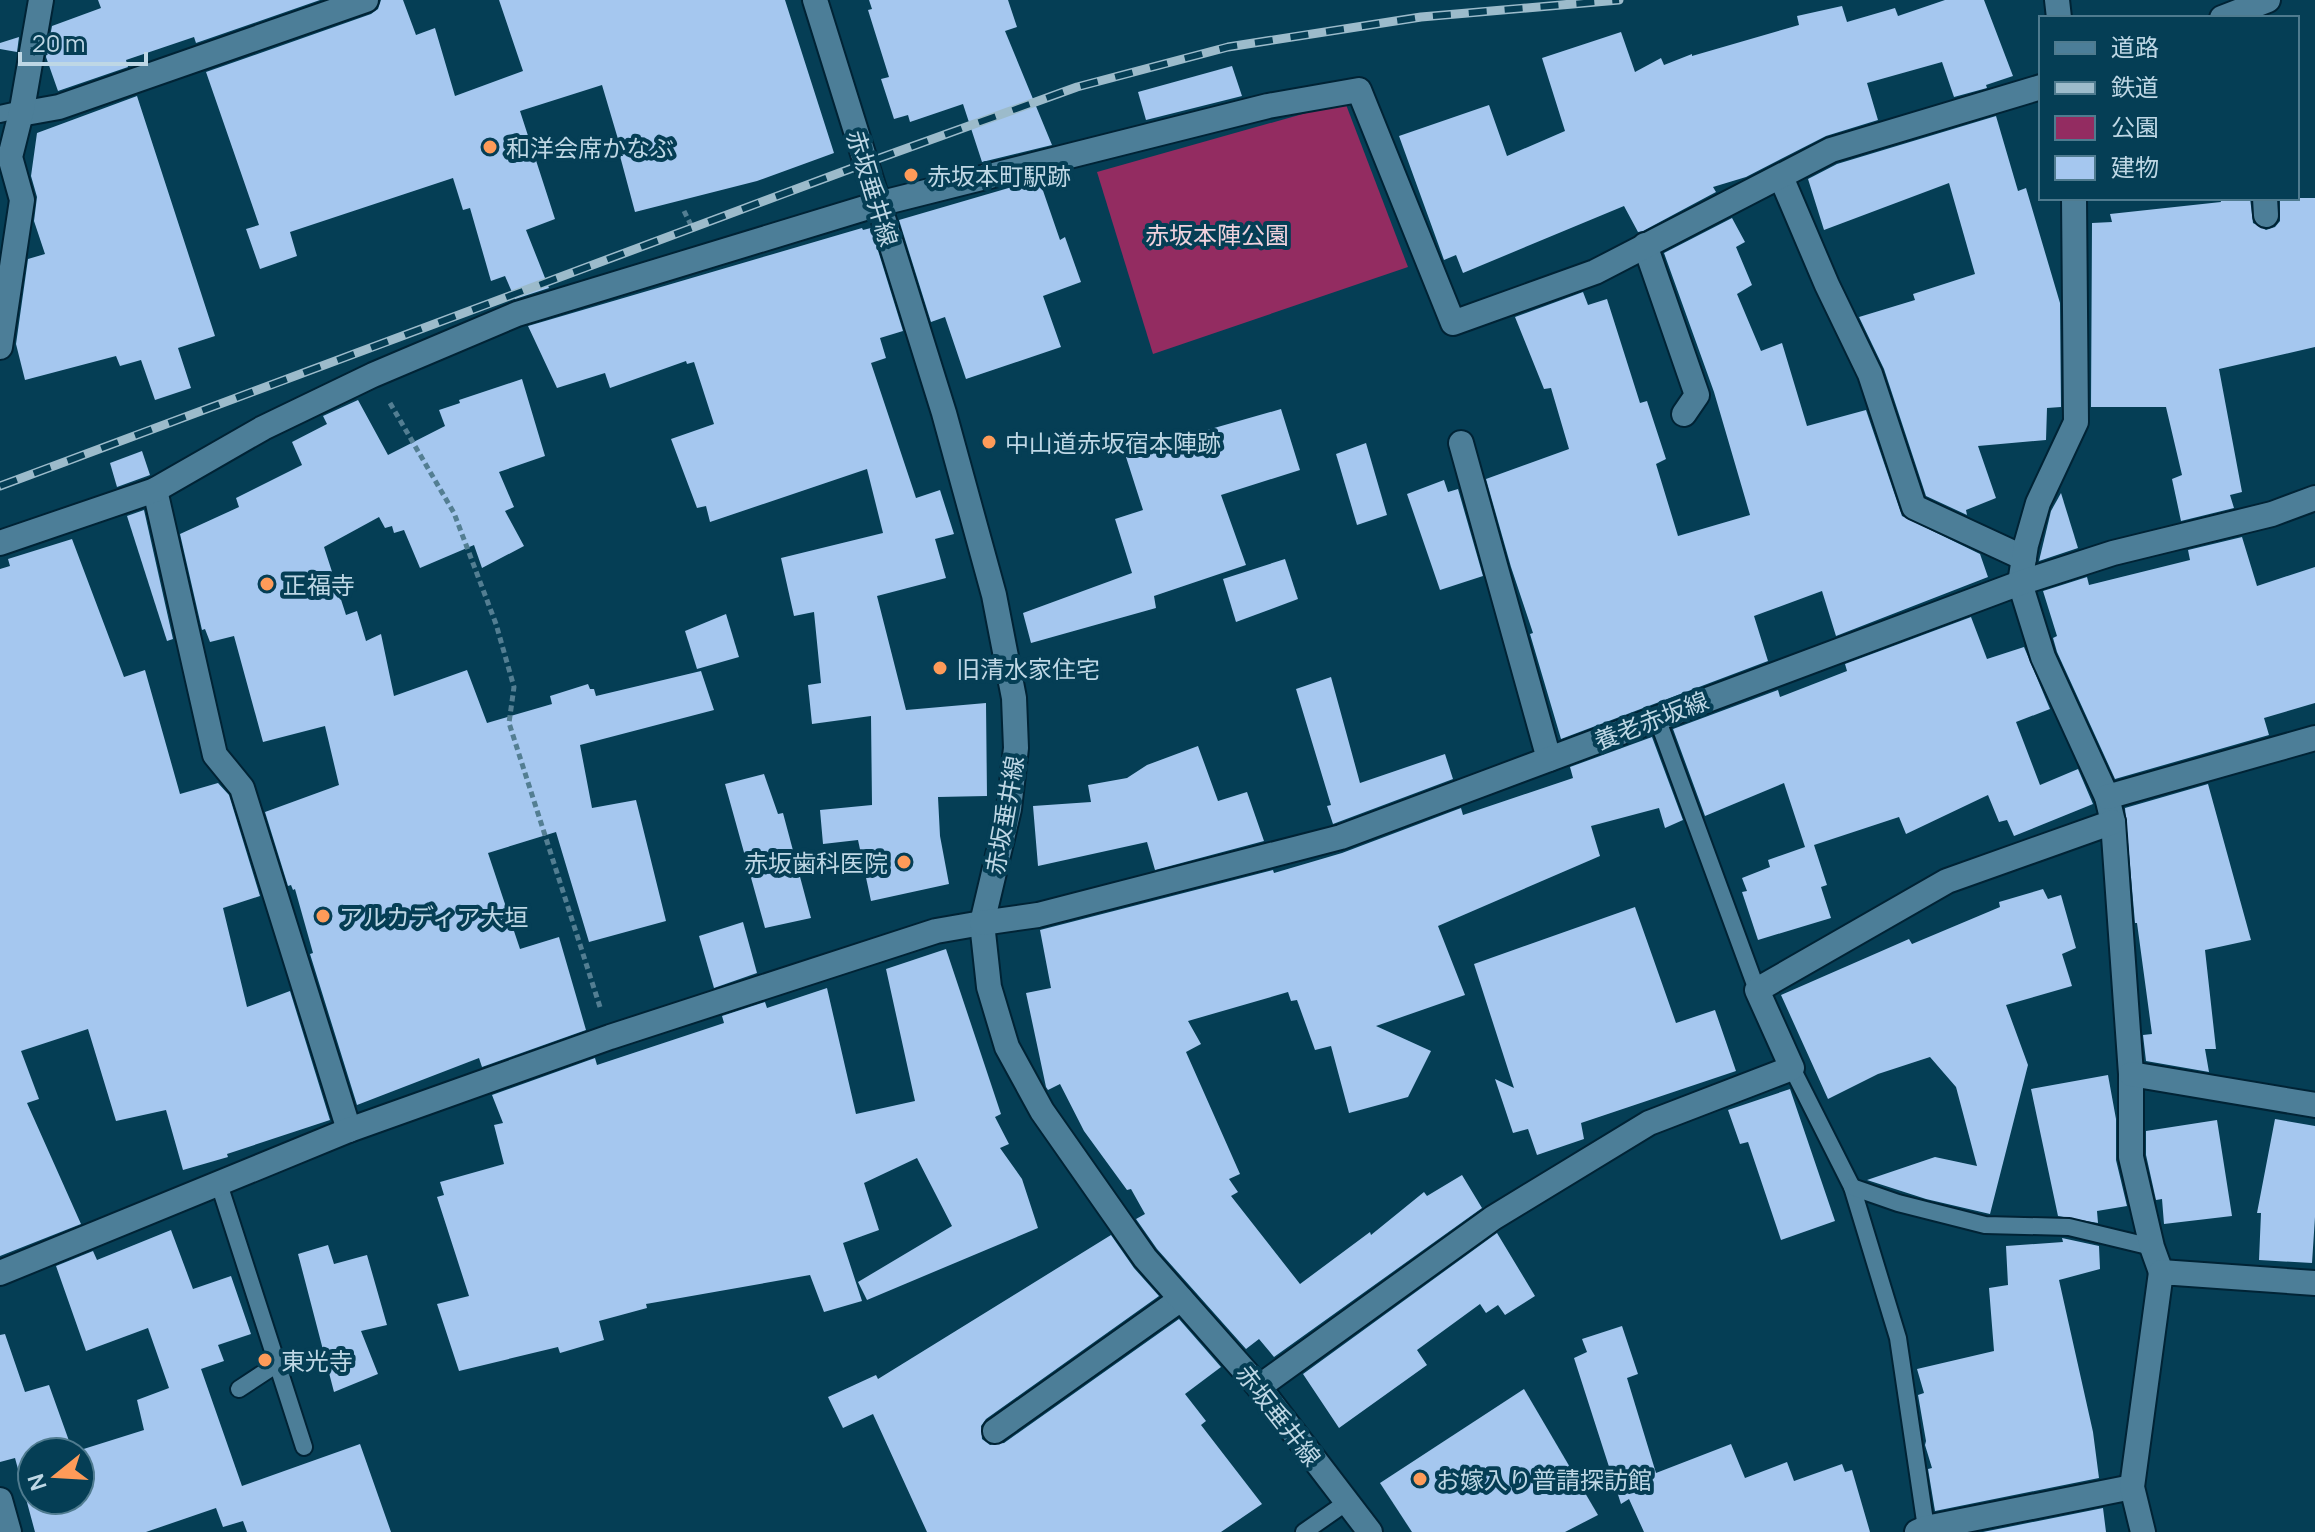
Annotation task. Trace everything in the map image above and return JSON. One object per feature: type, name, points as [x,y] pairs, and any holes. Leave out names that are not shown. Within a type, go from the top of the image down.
[{"type":"street","points":[[0,347],[22,200],[5,158],[41,0]]},
{"type":"street","points":[[14,112],[59,107],[366,0]]},
{"type":"street","name":"赤坂垂井線","points":[[815,0],[948,428],[994,595],[1014,698],[1016,748],[1009,809],[982,923],[989,987],[1007,1047],[1042,1111],[1145,1258],[1259,1387],[1370,1532]]},
{"type":"street","points":[[2230,16],[2264,7]]},
{"type":"street","points":[[0,543],[155,490],[263,428],[373,375],[517,314],[878,204],[1268,106],[1359,90],[1453,323],[1595,272],[1831,150],[2039,88]]},
{"type":"street","points":[[1781,177],[1827,285],[1870,374],[1914,507],[2024,558]]},
{"type":"street","points":[[2074,200],[2076,422],[2038,503],[2020,583],[2043,657],[2107,797],[2113,822],[2131,1074],[2131,1157],[2161,1272],[2132,1487],[2143,1532]]},
{"type":"street","points":[[1645,245],[1697,395],[1684,414]]},
{"type":"street","points":[[1461,443],[1549,759]]},
{"type":"street","points":[[155,490],[215,755],[242,788],[349,1130]]},
{"type":"street","name":"養老赤坂線","points":[[0,1273],[349,1130],[610,1037],[936,931],[1038,915],[1341,837],[2020,583],[2113,553],[2272,514],[2315,498]]},
{"type":"street","points":[[2107,797],[2315,738]]},
{"type":"street","points":[[1259,1387],[1493,1218],[1649,1123],[1792,1068],[1757,990],[1947,881],[2113,822]]},
{"type":"street","points":[[2131,1074],[2315,1105]]},
{"type":"street","points":[[2161,1272],[2315,1283]]},
{"type":"street","points":[[995,1431],[1181,1299]]},
{"type":"street","points":[[1921,1530],[2132,1487]]},
{"type":"street","points":[[0,1500],[9,1532]]},
{"type":"lane","points":[[1657,718],[1757,990]]},
{"type":"lane","points":[[1792,1068],[1852,1187],[1898,1338],[1921,1530]]},
{"type":"lane","points":[[219,1184],[304,1447]]},
{"type":"lane","points":[[1852,1187],[1898,1203],[1985,1225],[2069,1227],[2152,1247]]},
{"type":"lane","points":[[239,1389],[277,1364]]},
{"type":"lane","points":[[1304,1532],[1347,1502]]},
{"type":"path","points":[[373,375],[454,513],[496,624],[514,687],[509,723],[610,1037]]},
{"type":"green space","name":"赤坂本陣公園","points":[[1345,102],[1408,267],[1153,354],[1097,172]]},
{"type":"building","points":[[98,0],[320,0],[196,43],[194,37],[126,60],[128,67],[58,91],[46,57],[52,26],[101,8]]},
{"type":"building","points":[[381,0],[403,0],[416,35],[435,28],[455,96],[523,71],[499,0],[785,0],[834,153],[757,181],[635,212],[620,156],[623,156],[602,85],[520,111],[555,219],[526,230],[549,288],[515,299],[505,276],[491,281],[470,208],[463,210],[453,178],[290,232],[297,256],[260,269],[246,229],[259,225],[206,72],[371,14],[378,9]]},
{"type":"building","points":[[869,0],[1008,0],[1017,27],[1005,31],[1052,145],[982,162],[963,104],[910,122],[908,115],[894,119],[881,79],[889,77],[868,10],[872,9]]},
{"type":"building","points":[[1945,0],[1984,0],[2013,76],[1986,85],[1987,88],[1954,97],[1942,62],[1867,83],[1878,120],[1826,136],[1746,177],[1713,187],[1716,192],[1643,231],[1638,232],[1624,206],[1463,273],[1456,255],[1444,260],[1399,136],[1489,105],[1507,156],[1565,131],[1542,58],[1621,32],[1635,72],[1661,58],[1664,65],[1692,54],[1799,25],[1797,16],[1842,6],[1847,22],[1895,8],[1898,16]]},
{"type":"building","points":[[19,37],[17,52],[0,49],[0,43]]},
{"type":"building","points":[[1232,66],[1242,96],[1146,120],[1138,92]]},
{"type":"building","points":[[137,96],[215,336],[178,348],[191,388],[155,400],[141,360],[120,366],[116,356],[25,380],[16,344],[28,259],[45,254],[34,221],[37,197],[31,176],[37,133]]},
{"type":"building","points":[[1996,116],[2018,191],[2026,188],[2060,303],[2061,407],[2047,408],[2046,440],[1978,446],[1996,498],[1966,510],[1967,515],[1926,496],[1884,369],[1859,317],[1915,300],[1913,294],[1975,274],[1949,183],[1824,230],[1808,179],[1837,164]]},
{"type":"building","points":[[1039,179],[1060,240],[1065,237],[1081,282],[1043,296],[1061,347],[966,379],[945,317],[931,322],[899,220]]},
{"type":"building","points":[[2315,198],[2315,347],[2219,369],[2242,492],[2230,495],[2234,508],[2181,521],[2172,479],[2182,475],[2166,407],[2091,407],[2092,223],[2112,222],[2110,214],[2250,200],[2253,223],[2266,230],[2280,221],[2280,200]]},
{"type":"building","points":[[1732,218],[1745,242],[1736,247],[1752,285],[1737,294],[1761,351],[1782,343],[1807,426],[1866,410],[1902,516],[1980,554],[1988,577],[1836,636],[1822,591],[1754,616],[1768,661],[1561,739],[1530,634],[1533,633],[1486,479],[1569,449],[1551,388],[1544,389],[1515,317],[1583,292],[1588,305],[1607,299],[1640,403],[1647,401],[1666,459],[1656,464],[1678,536],[1750,515],[1714,392],[1664,253]]},
{"type":"building","points":[[862,228],[871,228],[903,331],[880,338],[886,358],[871,363],[916,498],[940,490],[954,534],[935,539],[946,578],[877,596],[906,710],[986,703],[987,796],[938,797],[940,836],[949,884],[871,901],[858,840],[823,844],[820,810],[872,805],[871,716],[812,724],[808,685],[821,683],[814,612],[794,616],[781,558],[883,533],[867,469],[710,522],[706,506],[697,508],[671,439],[714,424],[694,362],[687,364],[686,361],[610,388],[605,373],[557,388],[528,326]]},
{"type":"building","points":[[522,379],[545,456],[499,472],[514,507],[505,511],[524,546],[482,568],[474,545],[420,568],[404,530],[394,533],[392,526],[385,528],[379,517],[324,547],[346,615],[357,611],[366,641],[381,634],[394,696],[467,670],[487,723],[552,704],[550,696],[588,684],[596,696],[701,671],[714,710],[580,745],[592,808],[636,800],[666,921],[589,942],[556,832],[488,853],[520,949],[559,937],[586,1030],[482,1067],[479,1058],[357,1105],[310,954],[313,953],[295,889],[288,886],[265,812],[339,785],[325,726],[263,742],[234,636],[210,642],[205,629],[202,630],[180,534],[239,507],[236,498],[302,465],[292,442],[327,424],[323,416],[358,400],[388,455],[445,426],[439,410]]},
{"type":"building","points":[[1281,409],[1300,470],[1221,495],[1246,565],[1154,596],[1156,608],[1031,643],[1023,613],[1132,573],[1115,519],[1143,510],[1126,457],[1152,450],[1151,446]]},
{"type":"building","points":[[1366,443],[1387,515],[1357,525],[1336,454]]},
{"type":"building","points":[[142,451],[150,475],[117,487],[110,463]]},
{"type":"building","points":[[1444,480],[1448,492],[1458,489],[1483,576],[1440,590],[1407,494]]},
{"type":"building","points":[[2061,493],[2078,548],[2039,561],[2051,511]]},
{"type":"building","points":[[144,510],[173,639],[167,641],[127,516]]},
{"type":"building","points":[[2242,537],[2257,586],[2315,567],[2315,703],[2264,718],[2269,735],[2115,779],[2057,652],[2053,638],[2057,636],[2043,591],[2087,577],[2089,585],[2190,560],[2188,550]]},
{"type":"building","points":[[72,539],[124,677],[145,670],[180,794],[218,783],[229,795],[260,896],[223,908],[247,1007],[290,991],[330,1120],[183,1170],[166,1110],[116,1121],[88,1029],[21,1051],[39,1099],[27,1103],[81,1224],[0,1256],[0,569],[10,566],[8,559]]},
{"type":"building","points":[[1285,559],[1298,599],[1236,622],[1223,579]]},
{"type":"building","points":[[726,614],[739,657],[697,669],[685,631]]},
{"type":"building","points":[[1971,617],[1987,659],[2024,647],[2050,709],[2016,722],[2040,785],[2078,769],[2093,804],[2014,836],[2007,820],[1999,822],[1988,795],[1906,834],[1899,817],[1814,845],[1827,885],[1821,887],[1831,918],[1758,940],[1742,892],[1747,891],[1742,878],[1770,867],[1768,860],[1805,847],[1784,783],[1705,816],[1673,729],[1778,690],[1780,697],[1847,671],[1845,664]]},
{"type":"building","points":[[1331,677],[1360,783],[1445,754],[1453,779],[1333,824],[1327,806],[1331,805],[1296,689]]},
{"type":"building","points":[[1652,737],[1683,820],[1665,828],[1659,808],[1591,826],[1600,856],[1438,926],[1465,995],[1376,1026],[1431,1051],[1408,1097],[1349,1113],[1331,1046],[1315,1050],[1297,1000],[1291,1001],[1288,992],[1188,1021],[1201,1044],[1186,1052],[1240,1174],[1229,1179],[1238,1192],[1231,1196],[1300,1284],[1370,1232],[1371,1235],[1424,1192],[1427,1196],[1462,1175],[1482,1208],[1274,1357],[1259,1339],[1246,1349],[1157,1249],[1136,1219],[1145,1214],[1131,1189],[1127,1190],[1084,1131],[1060,1084],[1048,1090],[1046,1087],[1026,993],[1051,988],[1040,930],[1273,870],[1274,873],[1342,853],[1461,808],[1463,815],[1573,778],[1570,767]]},
{"type":"building","points":[[1198,746],[1218,801],[1247,792],[1264,841],[1155,870],[1147,842],[1038,866],[1033,806],[1091,802],[1088,785],[1127,778],[1147,765]]},
{"type":"building","points":[[764,774],[778,814],[783,813],[811,918],[765,928],[725,784]]},
{"type":"building","points":[[2208,784],[2251,940],[2205,950],[2216,1049],[2205,1049],[2209,1072],[2146,1061],[2143,1035],[2152,1034],[2135,923],[2125,808]]},
{"type":"building","points":[[2043,889],[2048,899],[2061,895],[2076,948],[2062,954],[2072,986],[2006,1005],[2028,1065],[1990,1214],[1926,1199],[1867,1180],[1935,1157],[1977,1166],[1956,1087],[1930,1057],[1878,1074],[1828,1099],[1781,995],[1909,939],[1912,944],[2000,907],[1999,902]]},
{"type":"building","points":[[1635,907],[1676,1023],[1715,1010],[1736,1071],[1581,1123],[1584,1139],[1537,1155],[1528,1129],[1513,1133],[1495,1079],[1514,1088],[1474,964]]},
{"type":"building","points":[[743,922],[757,973],[714,988],[699,936]]},
{"type":"building","points":[[946,949],[1001,1114],[995,1117],[1009,1144],[1000,1148],[1022,1179],[1038,1228],[867,1300],[858,1282],[952,1226],[917,1158],[864,1183],[879,1230],[843,1243],[862,1301],[824,1312],[810,1275],[646,1304],[647,1308],[599,1321],[604,1340],[560,1353],[558,1347],[459,1371],[437,1304],[469,1296],[437,1197],[444,1195],[440,1182],[504,1164],[494,1125],[503,1123],[492,1095],[595,1058],[597,1065],[724,1023],[722,1016],[765,1002],[767,1008],[827,988],[856,1114],[915,1101],[886,969]]},
{"type":"building","points":[[2108,1075],[2116,1119],[2116,1160],[2127,1206],[2097,1211],[2098,1223],[2058,1216],[2031,1089]]},
{"type":"building","points":[[1790,1089],[1835,1221],[1781,1240],[1748,1142],[1740,1144],[1728,1110]]},
{"type":"building","points":[[2275,1119],[2315,1126],[2312,1263],[2259,1260],[2261,1213],[2257,1213]]},
{"type":"building","points":[[2217,1120],[2232,1216],[2164,1224],[2162,1199],[2156,1200],[2146,1155],[2146,1131]]},
{"type":"building","points":[[171,1230],[193,1289],[231,1276],[251,1334],[218,1345],[224,1361],[201,1369],[242,1486],[360,1444],[391,1532],[247,1532],[243,1521],[223,1527],[216,1508],[146,1532],[35,1532],[31,1516],[96,1516],[96,1445],[144,1430],[137,1400],[169,1388],[148,1328],[86,1351],[56,1266],[93,1251],[97,1260]]},
{"type":"building","points":[[1497,1233],[1535,1296],[1505,1315],[1498,1305],[1486,1313],[1480,1304],[1417,1350],[1427,1365],[1339,1428],[1303,1374]]},
{"type":"building","points":[[1111,1235],[1159,1296],[986,1419],[981,1426],[982,1439],[990,1445],[1004,1443],[1179,1319],[1221,1367],[1185,1394],[1206,1421],[1201,1425],[1262,1504],[1221,1532],[927,1532],[873,1414],[843,1428],[828,1397],[876,1375],[878,1379]]},
{"type":"building","points":[[2062,1238],[2099,1246],[2100,1269],[2059,1280],[2093,1432],[2099,1478],[1935,1511],[1928,1469],[1932,1468],[1925,1445],[1918,1395],[1924,1393],[1917,1369],[1994,1351],[1989,1288],[2008,1285],[2006,1246],[2063,1242]]},
{"type":"building","points":[[328,1245],[334,1264],[367,1255],[387,1325],[361,1331],[378,1374],[334,1392],[298,1254]]},
{"type":"building","points":[[1622,1326],[1638,1374],[1627,1378],[1656,1473],[1731,1444],[1745,1478],[1787,1462],[1794,1481],[1842,1464],[1845,1472],[1852,1470],[1870,1532],[1644,1532],[1629,1499],[1621,1504],[1574,1358],[1587,1352],[1582,1339]]},
{"type":"building","points":[[5,1334],[25,1392],[49,1385],[67,1436],[16,1436],[16,1462],[15,1458],[0,1462],[0,1335]]},
{"type":"building","points":[[1524,1389],[1598,1515],[1565,1532],[1412,1532],[1380,1483]]},
{"type":"building","points":[[2103,1508],[2106,1532],[1983,1532]]},
{"type":"railway","points":[[0,486],[1077,87],[1228,47],[1421,17],[1619,0]]},
{"type":"place","name":"和洋会席かなぶ","points":[[490,147]]},
{"type":"place","name":"赤坂本町駅跡","points":[[911,175]]},
{"type":"place","name":"中山道赤坂宿本陣跡","points":[[989,442]]},
{"type":"place","name":"正福寺","points":[[267,584]]},
{"type":"place","name":"旧清水家住宅","points":[[940,668]]},
{"type":"place","name":"赤坂歯科医院","points":[[904,862]]},
{"type":"place","name":"アルカディア大垣","points":[[323,916]]},
{"type":"place","name":"東光寺","points":[[265,1360]]},
{"type":"place","name":"お嫁入り普請探訪館","points":[[1420,1479]]}]
